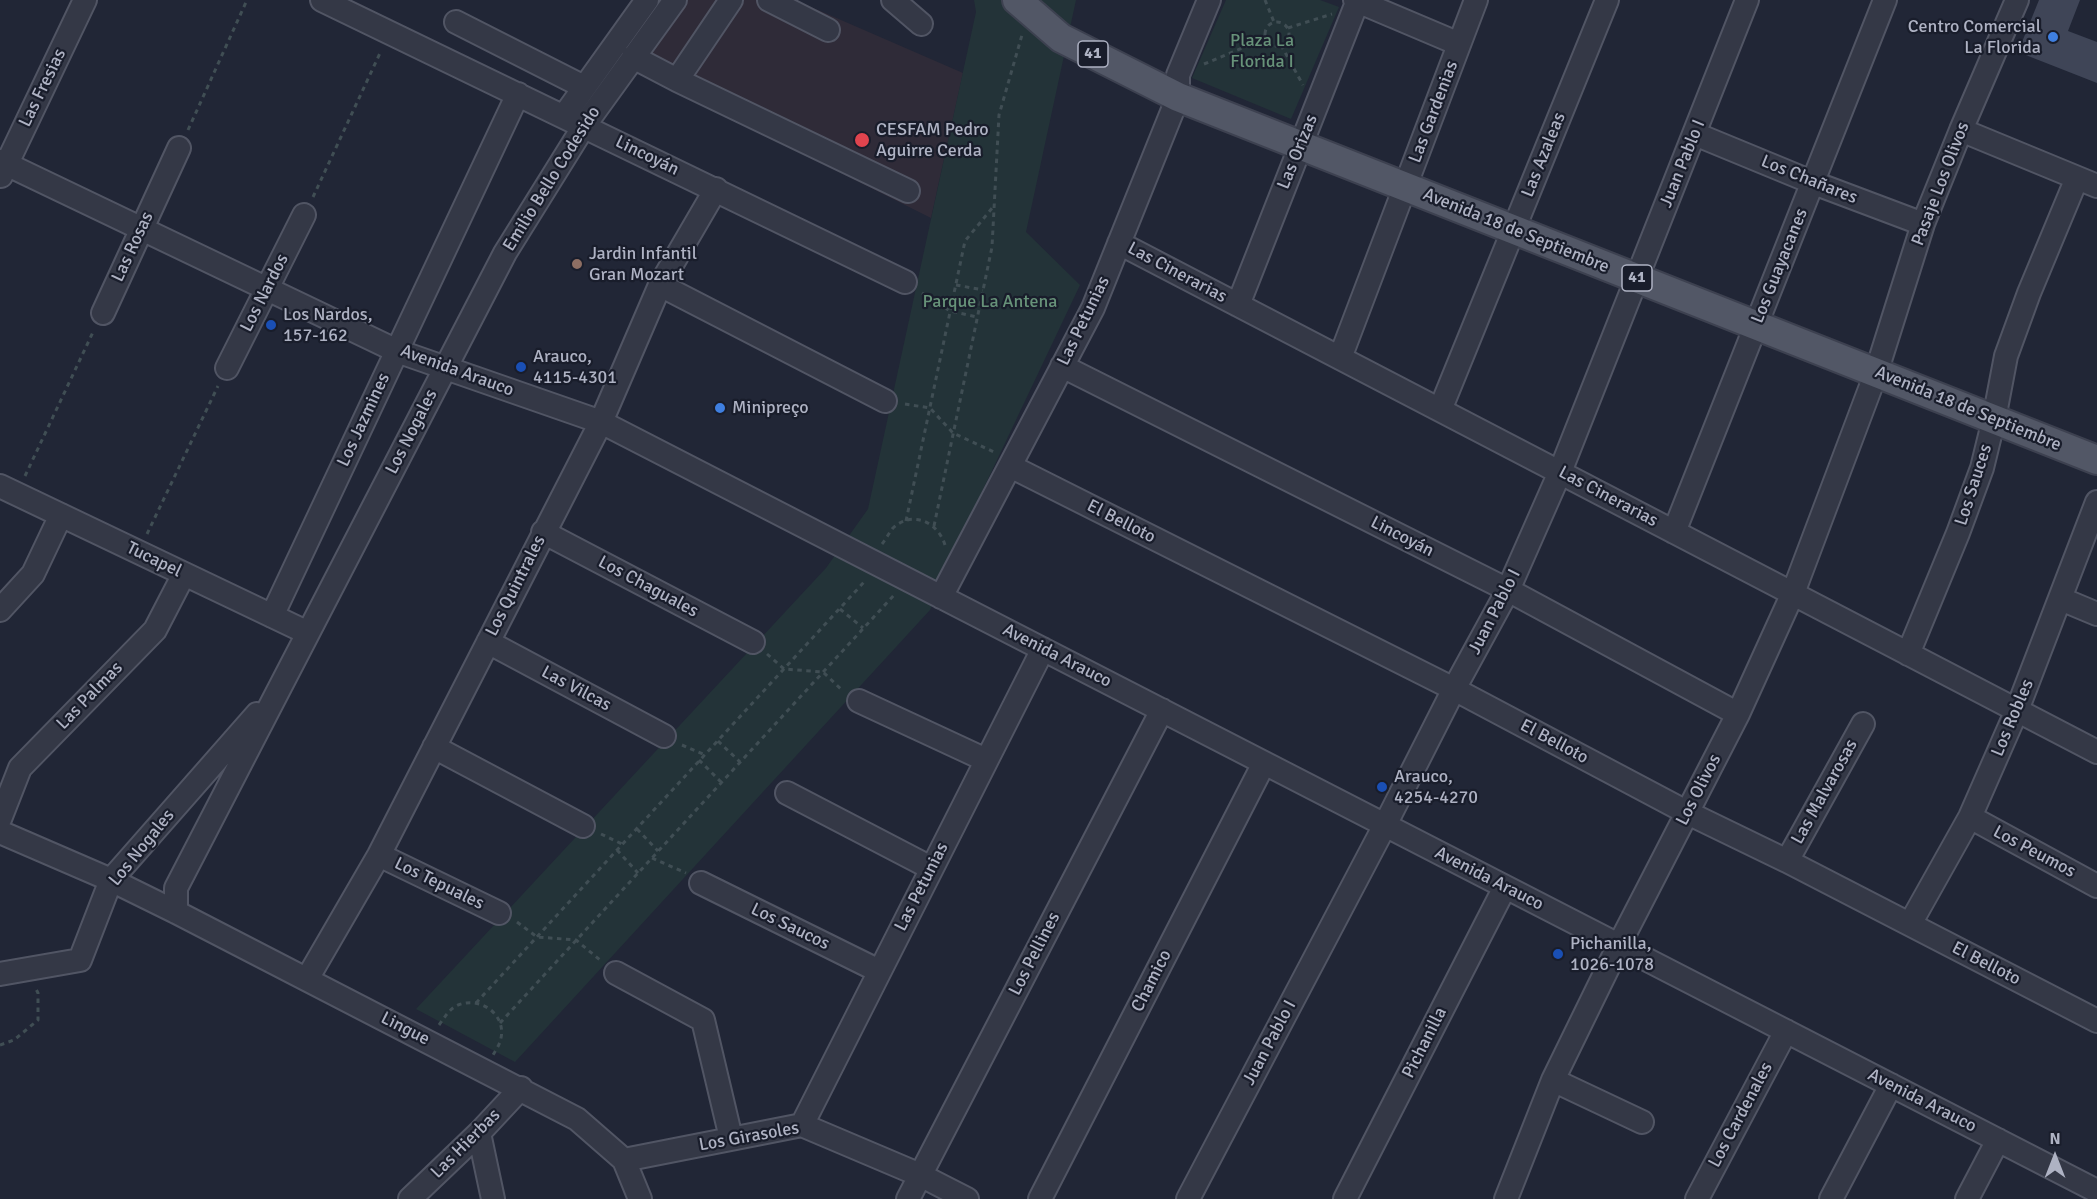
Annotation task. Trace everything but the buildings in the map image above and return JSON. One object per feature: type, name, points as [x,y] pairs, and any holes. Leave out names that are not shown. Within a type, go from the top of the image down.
[{"type":"main road","name":"Avenida 18 de Septiembre","points":[[1023,5],[1061,38],[1178,86],[1301,146],[2097,460]]},
{"type":"street","name":"Las Fresias","points":[[2,167],[85,0]]},
{"type":"street","name":"Lincoyán","points":[[322,0],[905,282]]},
{"type":"street","points":[[574,121],[584,87],[647,0]]},
{"type":"street","name":"Emilio Bello Codesido","points":[[445,368],[574,121],[633,57],[675,0]]},
{"type":"street","points":[[677,80],[730,0]]},
{"type":"street","points":[[769,0],[828,30]]},
{"type":"street","points":[[893,0],[921,24]]},
{"type":"street","name":"Las Petunias","points":[[941,597],[1093,308],[1209,0]]},
{"type":"street","name":"Las Gardenias","points":[[1340,358],[1476,0]]},
{"type":"street","name":"Las Azaleas","points":[[1440,410],[1607,0]]},
{"type":"street","name":"Juan Pablo I","points":[[1188,1199],[1508,590],[1560,472],[1747,0]]},
{"type":"street","name":"Los Guayacanes","points":[[1674,532],[1885,0]]},
{"type":"street","name":"Pasaje Los Olivos","points":[[1876,373],[1923,224],[2017,0]]},
{"type":"street","points":[[1357,2],[1459,44]]},
{"type":"street","name":"Las Orizas","points":[[1238,304],[1357,2]]},
{"type":"street","points":[[456,22],[584,87]]},
{"type":"street","points":[[633,57],[908,191]]},
{"type":"street","name":"Los Jazmines","points":[[272,616],[518,94]]},
{"type":"street","points":[[1961,130],[2087,182]]},
{"type":"street","name":"Los Chañares","points":[[1695,134],[1814,183],[1923,224]]},
{"type":"street","name":"Las Rosas","points":[[103,313],[179,148]]},
{"type":"street","name":"Avenida Arauco","points":[[2,167],[141,228],[397,351],[601,422],[2097,1191]]},
{"type":"street","name":"Los Sauces","points":[[1908,654],[1982,468],[2006,356],[2029,293],[2087,182]]},
{"type":"street","name":"Los Quintrales","points":[[307,979],[379,855],[601,422],[660,285],[716,189]]},
{"type":"street","name":"Los Nardos","points":[[227,368],[304,215]]},
{"type":"street","name":"Las Cinerarias","points":[[1119,243],[2097,752]]},
{"type":"street","points":[[660,285],[885,400]]},
{"type":"street","name":"Lincoyán","points":[[1062,366],[1508,590],[1738,714]]},
{"type":"street","name":"Los Nogales","points":[[176,905],[176,888],[445,368]]},
{"type":"street","name":"Los Olivos","points":[[1509,1198],[1553,1080],[1619,945],[1738,714],[1793,593],[1876,373]]},
{"type":"street","name":"El Belloto","points":[[1011,463],[1454,689],[1688,813],[1787,861],[2097,1021]]},
{"type":"street","name":"Tucapel","points":[[8,490],[308,633]]},
{"type":"street","name":"Los Robles","points":[[1910,924],[1971,818],[2018,711],[2097,502]]},
{"type":"street","points":[[0,610],[33,574],[61,514]]},
{"type":"street","name":"Los Chaguales","points":[[543,532],[753,642]]},
{"type":"street","name":"Las Palmas","points":[[0,819],[20,768],[155,630],[184,574]]},
{"type":"street","points":[[2061,599],[2097,614]]},
{"type":"street","name":"Las Vilcas","points":[[488,642],[664,736]]},
{"type":"street","name":"Las Petunias","points":[[802,1125],[1042,649]]},
{"type":"street","name":"Los Nogales","points":[[0,974],[80,960],[111,880],[280,688]]},
{"type":"street","points":[[852,697],[986,760]]},
{"type":"street","name":"Los Pellines","points":[[908,1199],[1162,710]]},
{"type":"street","name":"Las Malvarosas","points":[[1787,861],[1863,724]]},
{"type":"street","points":[[434,747],[583,826]]},
{"type":"street","name":"Chamico","points":[[1041,1199],[1264,763]]},
{"type":"street","points":[[787,793],[931,868]]},
{"type":"street","name":"Los Peumos","points":[[1971,818],[2097,886]]},
{"type":"street","name":"Lingue","points":[[0,832],[111,880],[176,905],[307,979],[577,1119],[624,1160]]},
{"type":"street","name":"Los Tepuales","points":[[379,855],[499,913]]},
{"type":"street","name":"Los Saucos","points":[[701,883],[879,971]]},
{"type":"street","name":"Pichanilla","points":[[1345,1199],[1505,887]]},
{"type":"street","points":[[616,973],[703,1020],[731,1138]]},
{"type":"street","name":"Los Cardenales","points":[[1697,1199],[1786,1030]]},
{"type":"street","points":[[1553,1080],[1642,1122]]},
{"type":"street","points":[[1831,1199],[1891,1085]]},
{"type":"street","name":"Las Hierbas","points":[[410,1199],[479,1133],[520,1088]]},
{"type":"street","name":"Los Girasoles","points":[[624,1160],[802,1125],[920,1175],[967,1199]]},
{"type":"street","points":[[479,1133],[493,1199]]},
{"type":"street","points":[[1967,1199],[1998,1140]]},
{"type":"street","points":[[624,1160],[640,1199]]},
{"type":"path","points":[[179,148],[248,0]]},
{"type":"path","points":[[1265,0],[1274,22]]},
{"type":"path","points":[[1288,28],[1357,2]]},
{"type":"path","points":[[934,526],[992,247],[999,115],[1023,5]]},
{"type":"path","points":[[1274,22],[1282,23],[1288,28],[1289,36],[1281,45],[1273,45],[1266,38],[1266,29],[1274,22]]},
{"type":"path","points":[[304,215],[389,32]]},
{"type":"path","points":[[1178,86],[1266,38]]},
{"type":"path","points":[[1281,45],[1315,110]]},
{"type":"path","points":[[906,521],[965,242],[994,206]]},
{"type":"path","points":[[905,282],[950,311],[977,317]]},
{"type":"path","points":[[956,285],[983,290]]},
{"type":"path","points":[[8,490],[103,313]]},
{"type":"path","points":[[138,552],[227,368]]},
{"type":"path","points":[[885,400],[930,408],[953,433],[1011,463]]},
{"type":"path","points":[[476,1003],[840,609],[876,563],[891,530],[899,523],[919,519],[934,526],[942,535],[945,544],[944,555]]},
{"type":"path","points":[[500,1023],[908,579]]},
{"type":"path","points":[[840,609],[863,628]]},
{"type":"path","points":[[753,642],[784,669],[823,672],[852,697]]},
{"type":"path","points":[[664,736],[705,755]]},
{"type":"path","points":[[718,741],[740,762]]},
{"type":"path","points":[[699,760],[721,782]]},
{"type":"path","points":[[637,829],[658,851]]},
{"type":"path","points":[[617,850],[638,873]]},
{"type":"path","points":[[652,858],[682,871],[701,883]]},
{"type":"path","points":[[499,913],[537,937],[576,940],[616,973]]},
{"type":"path","points":[[0,1045],[14,1040],[38,1020],[38,993],[26,970]]},
{"type":"path","points":[[428,1041],[449,1011],[458,1005],[468,1002],[486,1006],[494,1012],[500,1023],[501,1040],[486,1071]]},
{"type":"shaded area","name":"CESFAM Pedro Aguirre Cerda","points":[[684,0],[795,0],[963,73],[931,218],[637,71]]},
{"type":"green space","name":"Parque La Antena","points":[[974,0],[1076,0],[1026,232],[1080,285],[951,557],[930,610],[515,1062],[416,1009],[826,568],[868,509],[976,12]]},
{"type":"green space","name":"Plaza La Florida I","points":[[1226,0],[1320,0],[1339,7],[1291,119],[1192,78]]},
{"type":"place","name":"Centro Comercial La Florida","points":[[2053,37]]},
{"type":"place","name":"CESFAM Pedro Aguirre Cerda","points":[[862,140]]},
{"type":"place","name":"Jardin Infantil Gran Mozart","points":[[577,264]]},
{"type":"place","name":"Los Nardos, 157-162","points":[[271,325]]},
{"type":"place","name":"Arauco, 4115-4301","points":[[521,367]]},
{"type":"place","name":"Minipreço","points":[[720,408]]},
{"type":"place","name":"Arauco, 4254-4270","points":[[1382,787]]},
{"type":"place","name":"Pichanilla, 1026-1078","points":[[1558,954]]}]
